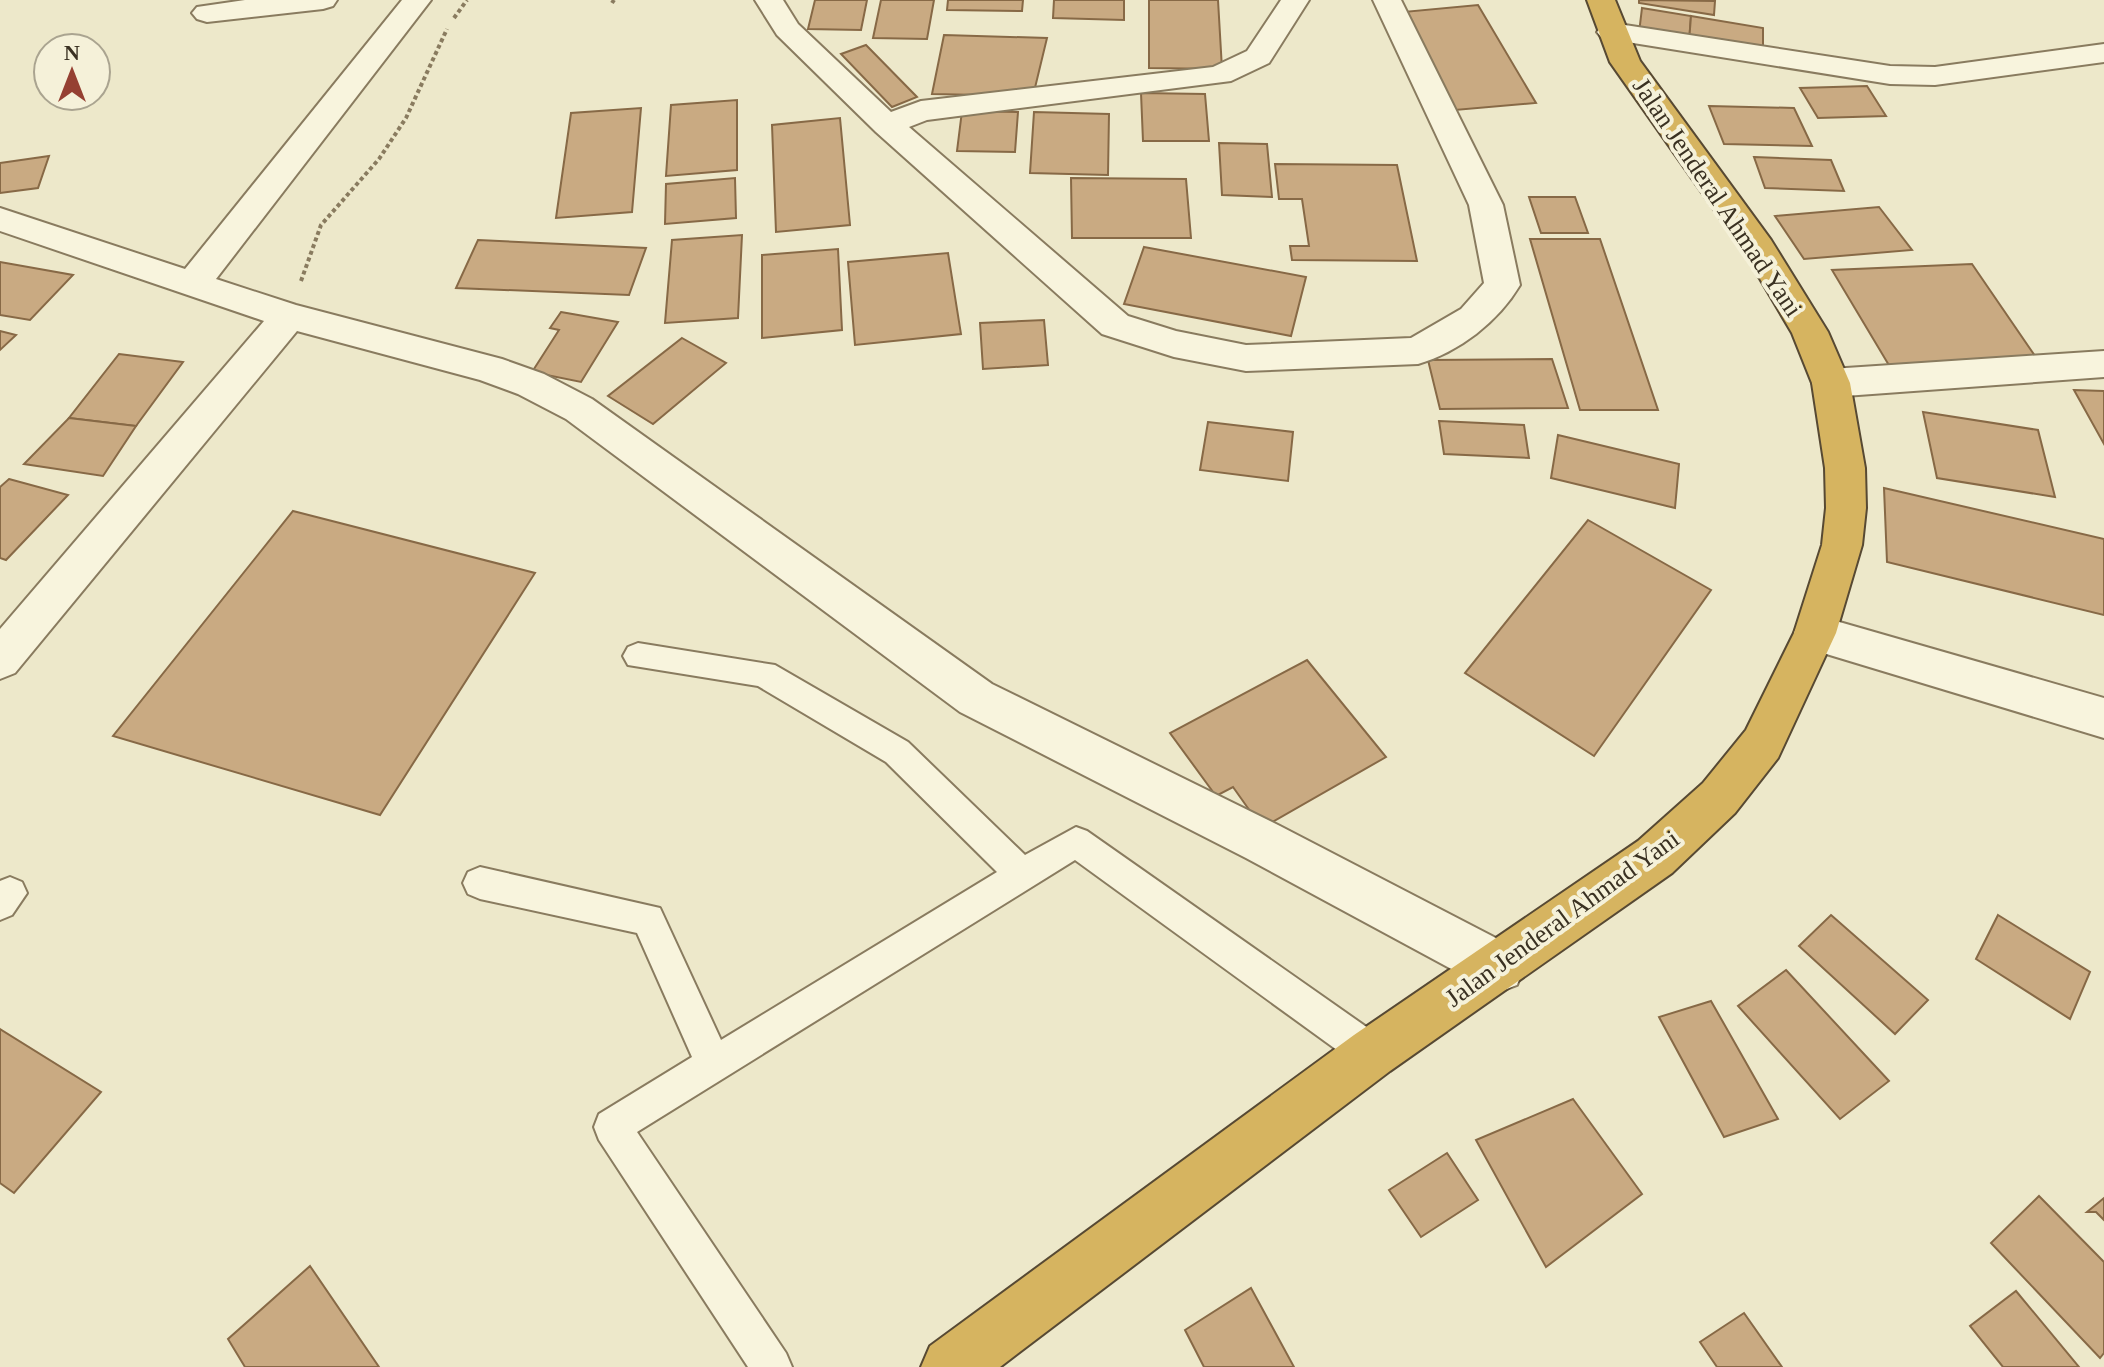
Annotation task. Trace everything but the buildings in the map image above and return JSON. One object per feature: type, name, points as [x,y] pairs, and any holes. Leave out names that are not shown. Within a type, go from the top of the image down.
[{"type":"highway","name":"Jalan Jenderal Ahmad Yani","points":[[951,1367],[1372,1053],[1655,857],[1719,798],[1762,744],[1815,633],[1834,578],[1846,508],[1845,468],[1831,383],[1810,332],[1774,272],[1634,75],[1607,16]]},
{"type":"street","points":[[207,13],[323,0]]},
{"type":"street","points":[[193,283],[417,0]]},
{"type":"street","points":[[769,0],[787,29],[887,125],[1115,325],[1174,344],[1246,358],[1418,351],[1474,318],[1502,285],[1486,205],[1387,0]]},
{"type":"street","points":[[887,125],[921,111],[1220,75],[1258,57],[1295,0]]},
{"type":"street","points":[[1607,16],[1890,75],[1935,76],[2104,53]]},
{"type":"street","points":[[0,219],[289,316],[489,369],[531,384],[579,409],[976,698],[1263,842],[1499,967]]},
{"type":"street","points":[[0,660],[289,316]]},
{"type":"street","points":[[1831,383],[2104,364]]},
{"type":"street","points":[[1815,633],[2104,718]]},
{"type":"lane","points":[[638,656],[764,674],[897,752],[1022,875]]},
{"type":"lane","points":[[772,1367],[612,1127],[1076,842],[1372,1053]]},
{"type":"lane","points":[[480,883],[648,919],[714,1065]]},
{"type":"path","points":[[289,316],[321,225],[379,159],[406,118],[446,31],[467,0]]}]
